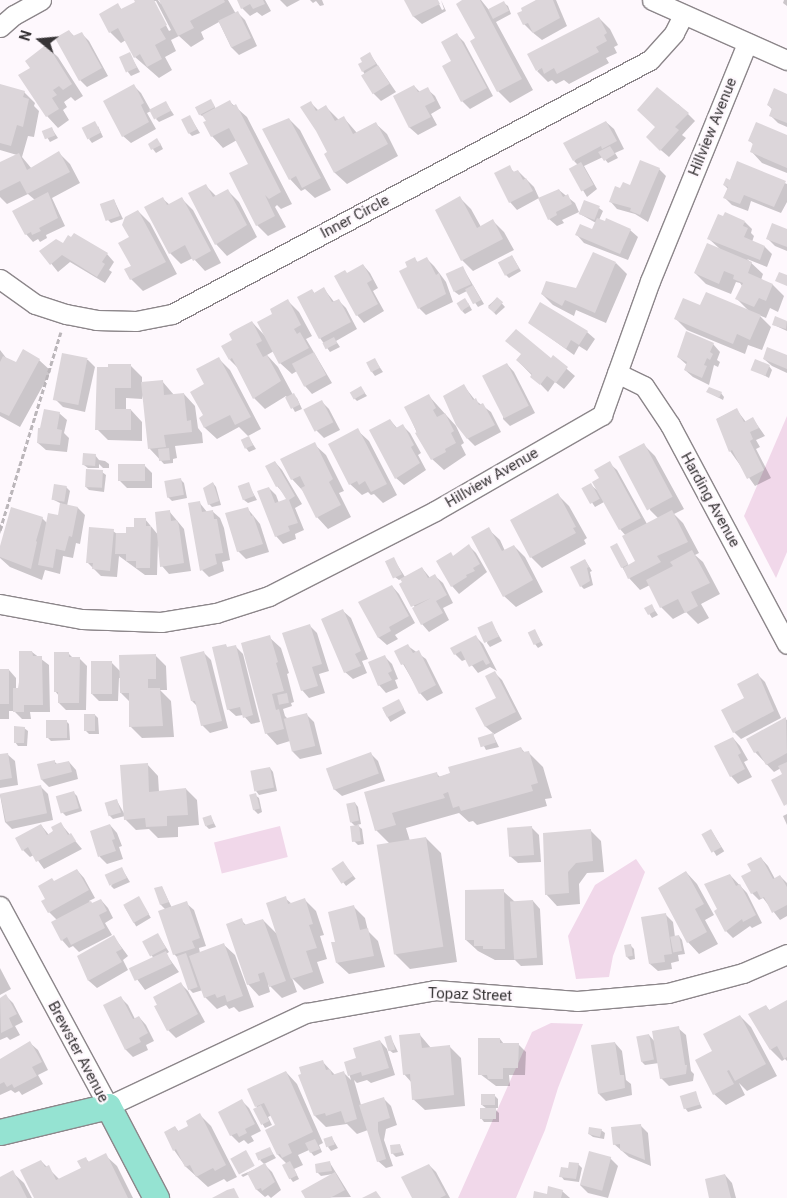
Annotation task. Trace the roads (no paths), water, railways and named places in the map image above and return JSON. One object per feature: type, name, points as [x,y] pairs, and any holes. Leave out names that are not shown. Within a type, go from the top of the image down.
[{"type":"main road","points":[[0,1132],[108,1106]]},
{"type":"main road","name":"Brewster Avenue","points":[[108,1106],[156,1198]]},
{"type":"street","points":[[0,28],[14,15],[41,0]]},
{"type":"street","points":[[652,0],[787,60]]},
{"type":"street","name":"Inner Circle","points":[[0,279],[35,304],[66,314],[96,320],[136,321],[172,314],[650,60],[674,33],[683,15]]},
{"type":"street","name":"Hillview Avenue","points":[[0,604],[82,619],[161,622],[216,613],[269,596],[435,512],[602,415],[650,281],[747,43]]},
{"type":"street","name":"Harding Avenue","points":[[617,373],[644,386],[670,425],[787,644]]},
{"type":"street","name":"Brewster Avenue","points":[[0,906],[108,1106]]},
{"type":"street","name":"Topaz Street","points":[[108,1106],[306,1013],[435,990],[577,1001],[668,992],[743,973],[787,954]]}]
